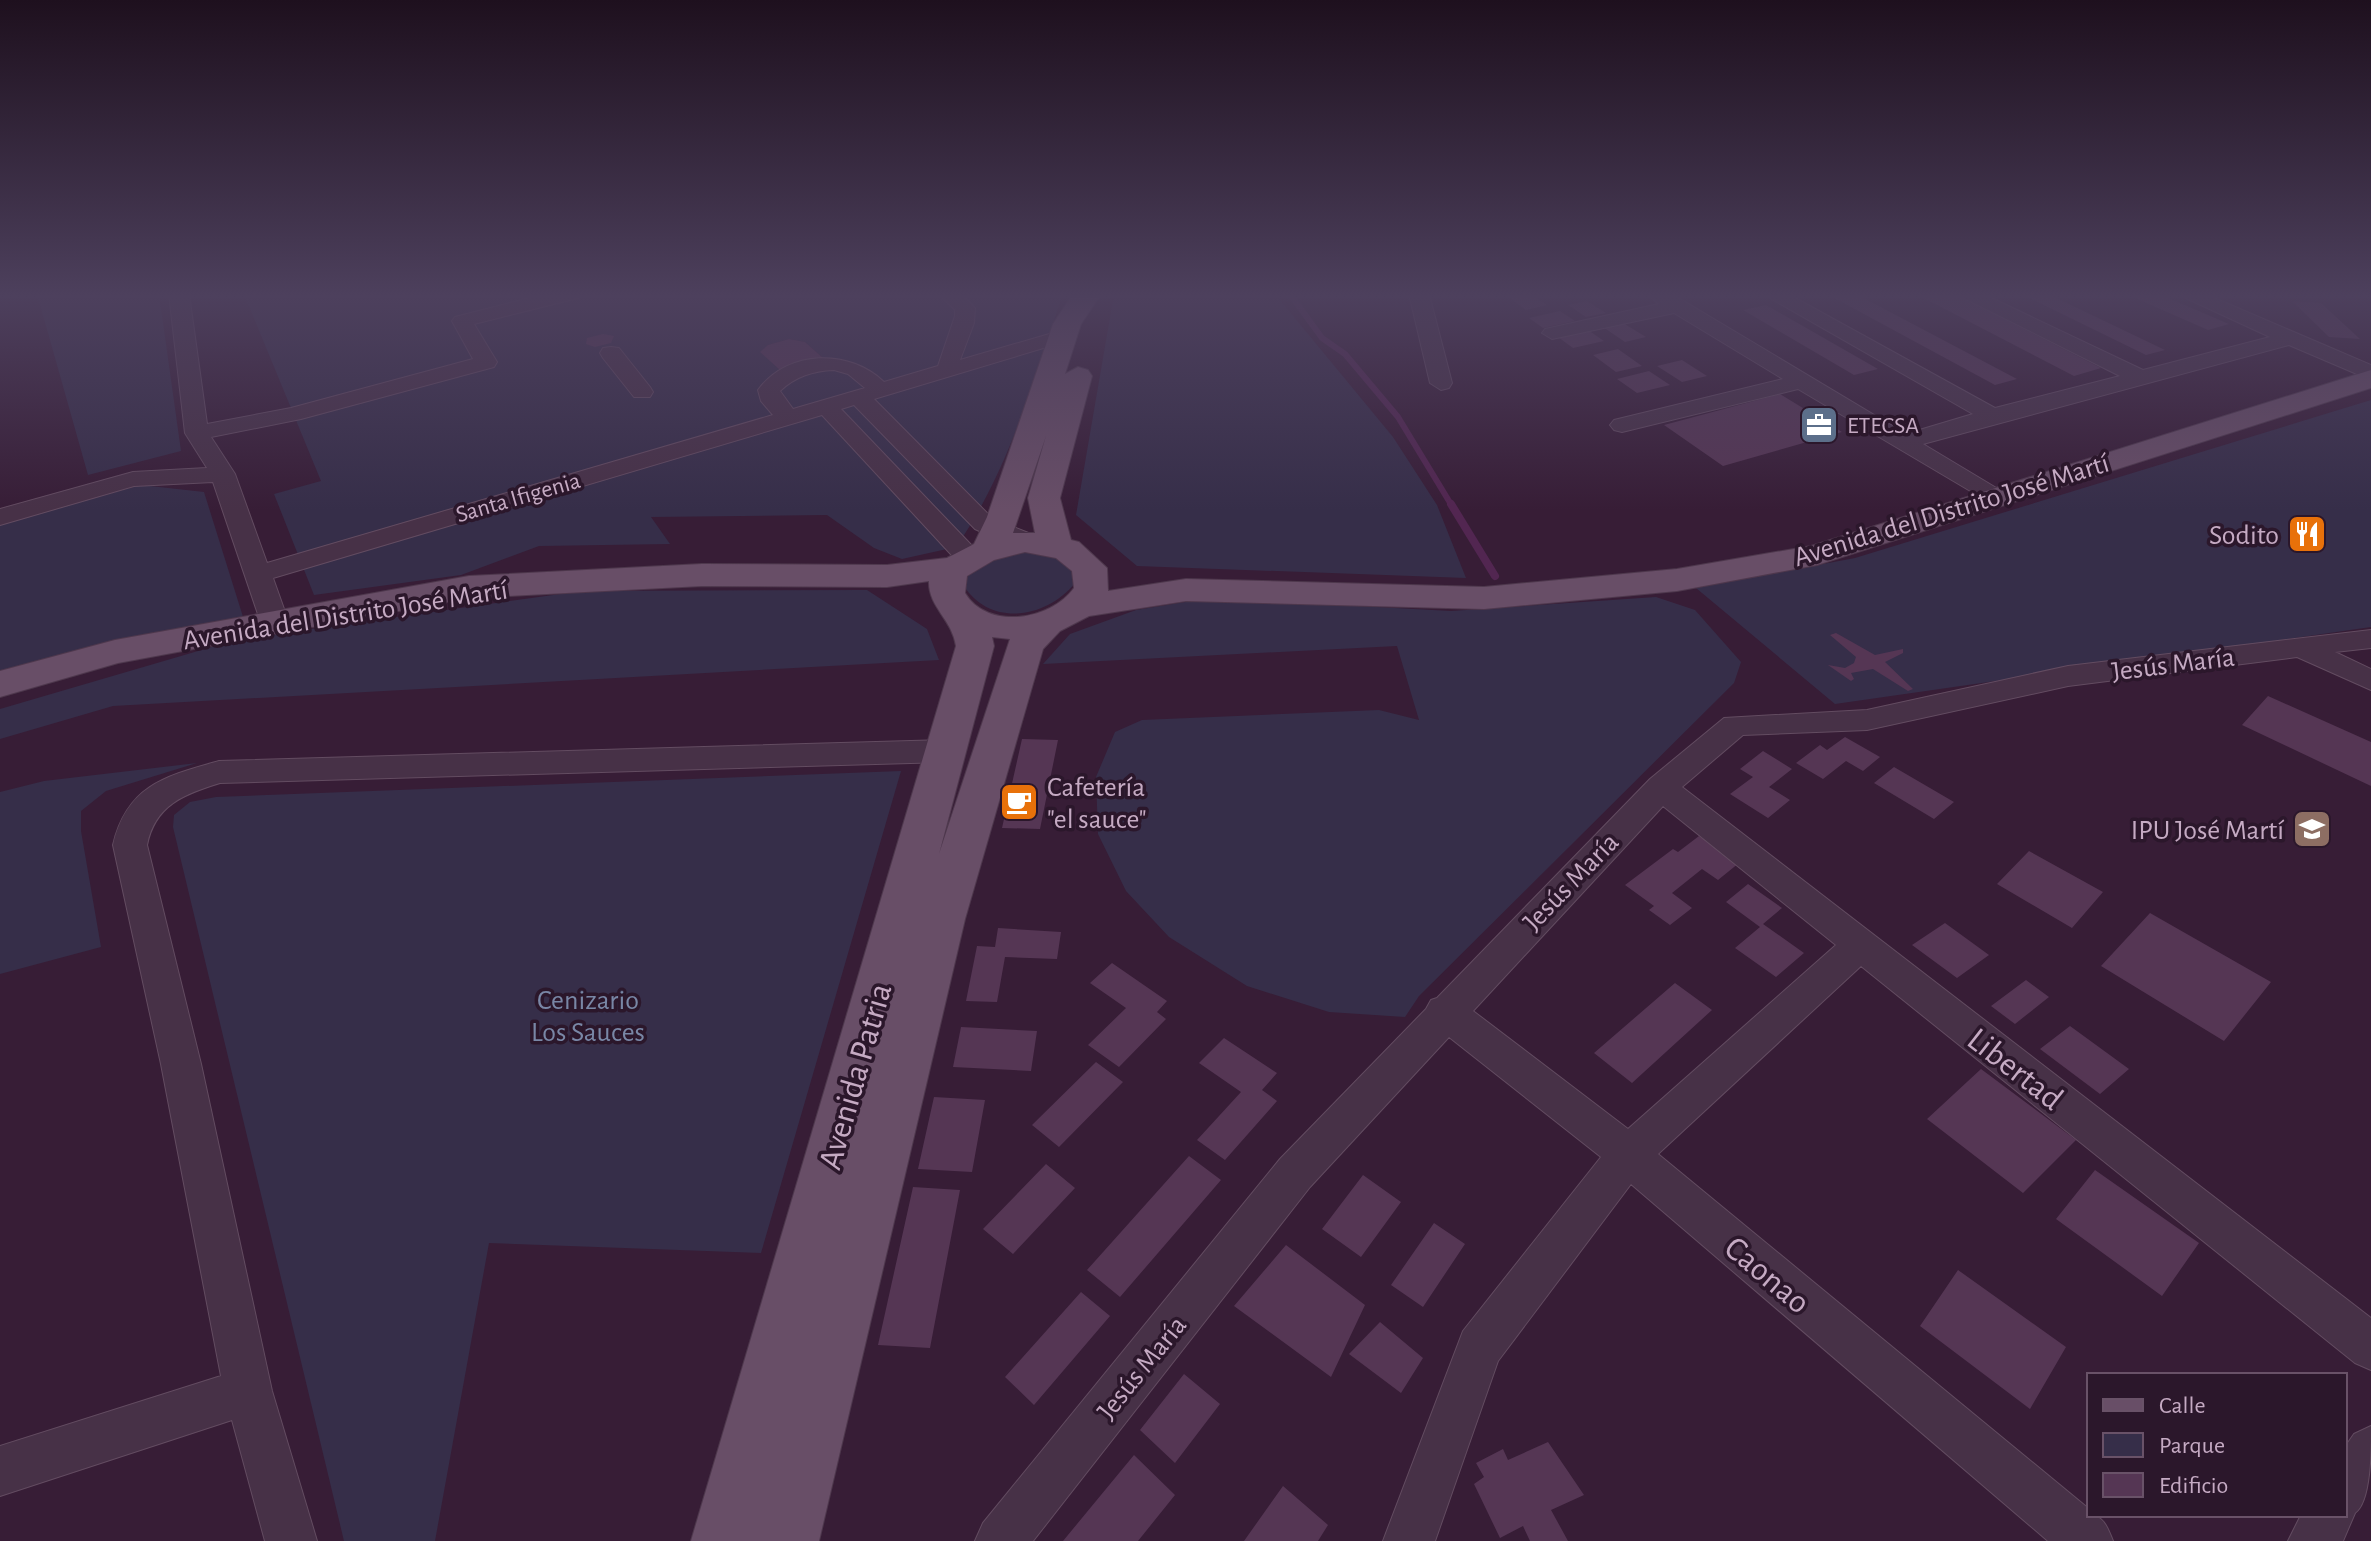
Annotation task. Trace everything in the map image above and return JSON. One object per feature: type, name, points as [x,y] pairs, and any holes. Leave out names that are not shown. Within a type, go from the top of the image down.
[{"type":"main road","name":"Avenida Patria","points":[[785,1541],[942,919],[970,725],[987,572],[1062,366]]},
{"type":"main road","points":[[987,572],[1044,498],[1070,366]]},
{"type":"main road","name":"Avenida del Distrito José Martí","points":[[1089,568],[1186,590],[1484,598],[1677,580],[1817,555],[2371,376]]},
{"type":"main road","points":[[987,572],[1080,558],[1089,568]]},
{"type":"main road","name":"Avenida Patria","points":[[725,1541],[970,725],[1050,625],[1092,588],[1089,568]]},
{"type":"main road","name":"Avenida del Distrito José Martí","points":[[0,684],[115,652],[469,587],[702,575],[887,576],[927,586],[987,572],[986,624],[1017,628],[1050,625],[1186,590]]},
{"type":"street","points":[[188,366],[197,433],[223,474],[275,623]]},
{"type":"street","points":[[197,433],[293,414],[471,366]]},
{"type":"street","points":[[621,366],[642,392]]},
{"type":"street","points":[[788,417],[772,401],[769,390],[776,381],[795,371],[826,366]]},
{"type":"street","points":[[845,366],[857,369],[869,393],[964,505],[984,524],[987,572]]},
{"type":"street","points":[[949,366],[949,370]]},
{"type":"street","name":"Santa Ifigenia","points":[[259,574],[959,366]]},
{"type":"street","points":[[1437,366],[1441,383]]},
{"type":"street","points":[[1777,366],[1994,497]]},
{"type":"street","points":[[1902,366],[1992,416]]},
{"type":"street","points":[[2117,366],[2140,377]]},
{"type":"street","points":[[1905,442],[2183,366]]},
{"type":"street","points":[[2350,366],[2371,376]]},
{"type":"street","points":[[1622,425],[1802,381]]},
{"type":"street","points":[[826,406],[987,572]]},
{"type":"street","points":[[0,517],[133,479],[223,474]]},
{"type":"street","name":"Jesús María","points":[[1001,1541],[1295,1173],[1444,1011],[1661,787],[1735,725],[1867,720],[2068,676],[2371,639]]},
{"type":"street","points":[[2300,648],[2371,680]]},
{"type":"street","points":[[291,1541],[248,1391],[181,1064],[130,845],[134,822],[154,797],[183,783],[219,772],[970,725]]},
{"type":"street","name":"Libertad","points":[[1661,787],[2371,1347]]},
{"type":"street","points":[[1409,1541],[1479,1347],[1627,1156],[1860,945]]},
{"type":"street","name":"Caonao","points":[[1444,1011],[1583,1117],[2087,1541]]},
{"type":"street","points":[[0,1471],[248,1391]]},
{"type":"street","points":[[2347,1489],[2371,1451]]},
{"type":"street","points":[[2314,1541],[2329,1517]]},
{"type":"green space","points":[[57,366],[169,366],[181,451],[88,475]]},
{"type":"green space","points":[[274,366],[776,366],[781,371],[797,366],[1039,366],[991,488],[956,547],[902,559],[874,548],[827,515],[651,517],[670,544],[539,546],[461,575],[314,595],[274,494],[321,481]]},
{"type":"green space","points":[[1102,366],[1334,366],[1393,437],[1437,505],[1466,578],[1137,566],[1076,515]]},
{"type":"green space","points":[[2371,400],[2371,627],[1835,704],[1696,588],[1855,558]]},
{"type":"green space","points":[[141,485],[204,492],[244,620],[0,676],[0,524]]},
{"type":"green space","points":[[1023,548],[1051,552],[1071,565],[1075,583],[1049,604],[1034,611],[1018,613],[1003,613],[988,608],[964,586],[971,567]]},
{"type":"green space","points":[[867,590],[927,629],[939,660],[113,706],[0,739],[0,709],[239,639],[582,591]]},
{"type":"green space","points":[[1656,597],[1695,610],[1741,662],[1734,683],[1419,996],[1405,1017],[1329,1012],[1247,986],[1169,937],[1126,891],[1098,834],[1096,777],[1115,732],[1142,720],[1379,710],[1419,720],[1397,646],[1043,664],[1070,634],[1136,610],[1210,598],[1451,611]]},
{"type":"green space","points":[[197,763],[106,791],[81,811],[81,831],[101,947],[0,974],[0,792],[44,781]]},
{"type":"green space","name":"Cenizario Los Sauces","points":[[901,771],[761,1253],[489,1243],[435,1541],[344,1541],[173,827],[174,815],[190,802],[216,797]]},
{"type":"building","points":[[775,366],[797,366],[781,371]]},
{"type":"building","points":[[1608,366],[1642,366],[1616,372]]},
{"type":"building","points":[[1657,366],[1691,366],[1707,376],[1682,382]]},
{"type":"building","points":[[1838,366],[1873,366],[1878,369],[1854,375]]},
{"type":"building","points":[[1960,366],[1992,366],[2017,379],[1995,385]]},
{"type":"building","points":[[2055,366],[2101,368],[2074,376]]},
{"type":"building","points":[[1649,371],[1670,385],[1637,393],[1617,379]]},
{"type":"building","points":[[1780,394],[1842,432],[1723,466],[1664,425]]},
{"type":"building","points":[[1836,633],[1875,655],[1903,649],[1903,653],[1885,662],[1913,689],[1908,691],[1873,669],[1851,673],[1854,679],[1851,681],[1828,665],[1845,668],[1854,663],[1856,657],[1830,635]]},
{"type":"building","points":[[2268,696],[2371,742],[2371,786],[2242,725]]},
{"type":"building","points":[[1845,737],[1880,757],[1863,771],[1846,761],[1823,779],[1796,763],[1820,745],[1827,750]]},
{"type":"building","points":[[1022,739],[1058,740],[1040,829],[1002,828]]},
{"type":"building","points":[[1763,751],[1792,769],[1769,787],[1790,800],[1768,818],[1730,794],[1753,777],[1740,769]]},
{"type":"building","points":[[1894,767],[1954,802],[1934,819],[1874,783]]},
{"type":"building","points":[[1699,836],[1739,863],[1718,880],[1702,869],[1672,893],[1692,908],[1670,925],[1649,910],[1654,906],[1625,885],[1673,849],[1678,852]]},
{"type":"building","points":[[2029,851],[2103,892],[2072,928],[1997,884]]},
{"type":"building","points":[[1748,884],[1782,908],[1763,924],[1804,953],[1776,977],[1735,948],[1760,927],[1726,902]]},
{"type":"building","points":[[2150,913],[2271,982],[2224,1041],[2101,966]]},
{"type":"building","points":[[1945,923],[1989,955],[1957,978],[1912,945]]},
{"type":"building","points":[[998,928],[1061,932],[1057,959],[1005,957],[997,1002],[966,1001],[977,946],[995,947]]},
{"type":"building","points":[[1112,963],[1167,1001],[1157,1012],[1166,1019],[1119,1067],[1088,1045],[1126,1008],[1090,983]]},
{"type":"building","points":[[2026,980],[2049,997],[2015,1024],[1991,1006]]},
{"type":"building","points":[[1675,983],[1712,1010],[1632,1083],[1594,1053]]},
{"type":"building","points":[[2070,1026],[2129,1069],[2100,1094],[2040,1049]]},
{"type":"building","points":[[961,1027],[1037,1031],[1031,1071],[953,1067]]},
{"type":"building","points":[[1224,1038],[1277,1073],[1262,1090],[1277,1101],[1225,1160],[1197,1140],[1241,1092],[1199,1063]]},
{"type":"building","points":[[1096,1062],[1123,1082],[1059,1147],[1032,1125]]},
{"type":"building","points":[[1981,1069],[2076,1140],[2023,1193],[1927,1119]]},
{"type":"building","points":[[934,1097],[985,1100],[972,1172],[918,1169]]},
{"type":"building","points":[[1189,1156],[1221,1180],[1120,1297],[1087,1270]]},
{"type":"building","points":[[1046,1164],[1075,1188],[1013,1254],[983,1229]]},
{"type":"building","points":[[2095,1170],[2199,1243],[2162,1296],[2056,1219]]},
{"type":"building","points":[[1363,1175],[1401,1202],[1361,1257],[1322,1229]]},
{"type":"building","points":[[913,1187],[960,1190],[930,1348],[878,1345]]},
{"type":"building","points":[[1434,1223],[1465,1244],[1423,1307],[1391,1285]]},
{"type":"building","points":[[1286,1245],[1365,1305],[1331,1377],[1234,1306]]},
{"type":"building","points":[[1958,1270],[2066,1347],[2030,1409],[1920,1326]]},
{"type":"building","points":[[1081,1292],[1110,1316],[1034,1405],[1005,1377]]},
{"type":"building","points":[[1380,1322],[1423,1358],[1401,1393],[1349,1354]]},
{"type":"building","points":[[1184,1374],[1220,1404],[1175,1463],[1140,1430]]},
{"type":"building","points":[[1548,1442],[1584,1495],[1551,1510],[1568,1541],[1530,1541],[1523,1526],[1500,1538],[1474,1484],[1484,1477],[1476,1463],[1503,1449],[1508,1460]]},
{"type":"building","points":[[1134,1455],[1175,1495],[1138,1541],[1063,1541]]},
{"type":"building","points":[[1283,1486],[1328,1525],[1318,1541],[1244,1541]]},
{"type":"waterway","points":[[1355,366],[1398,417],[1452,506]]},
{"type":"waterway","points":[[1451,504],[1495,576]]},
{"type":"place","name":"ETECSA","points":[[1819,425]]},
{"type":"place","name":"Sodito","points":[[2307,534]]},
{"type":"place","name":"Cafetería \"el sauce\"","points":[[1019,802]]},
{"type":"place","name":"IPU José Martí","points":[[2312,829]]}]
